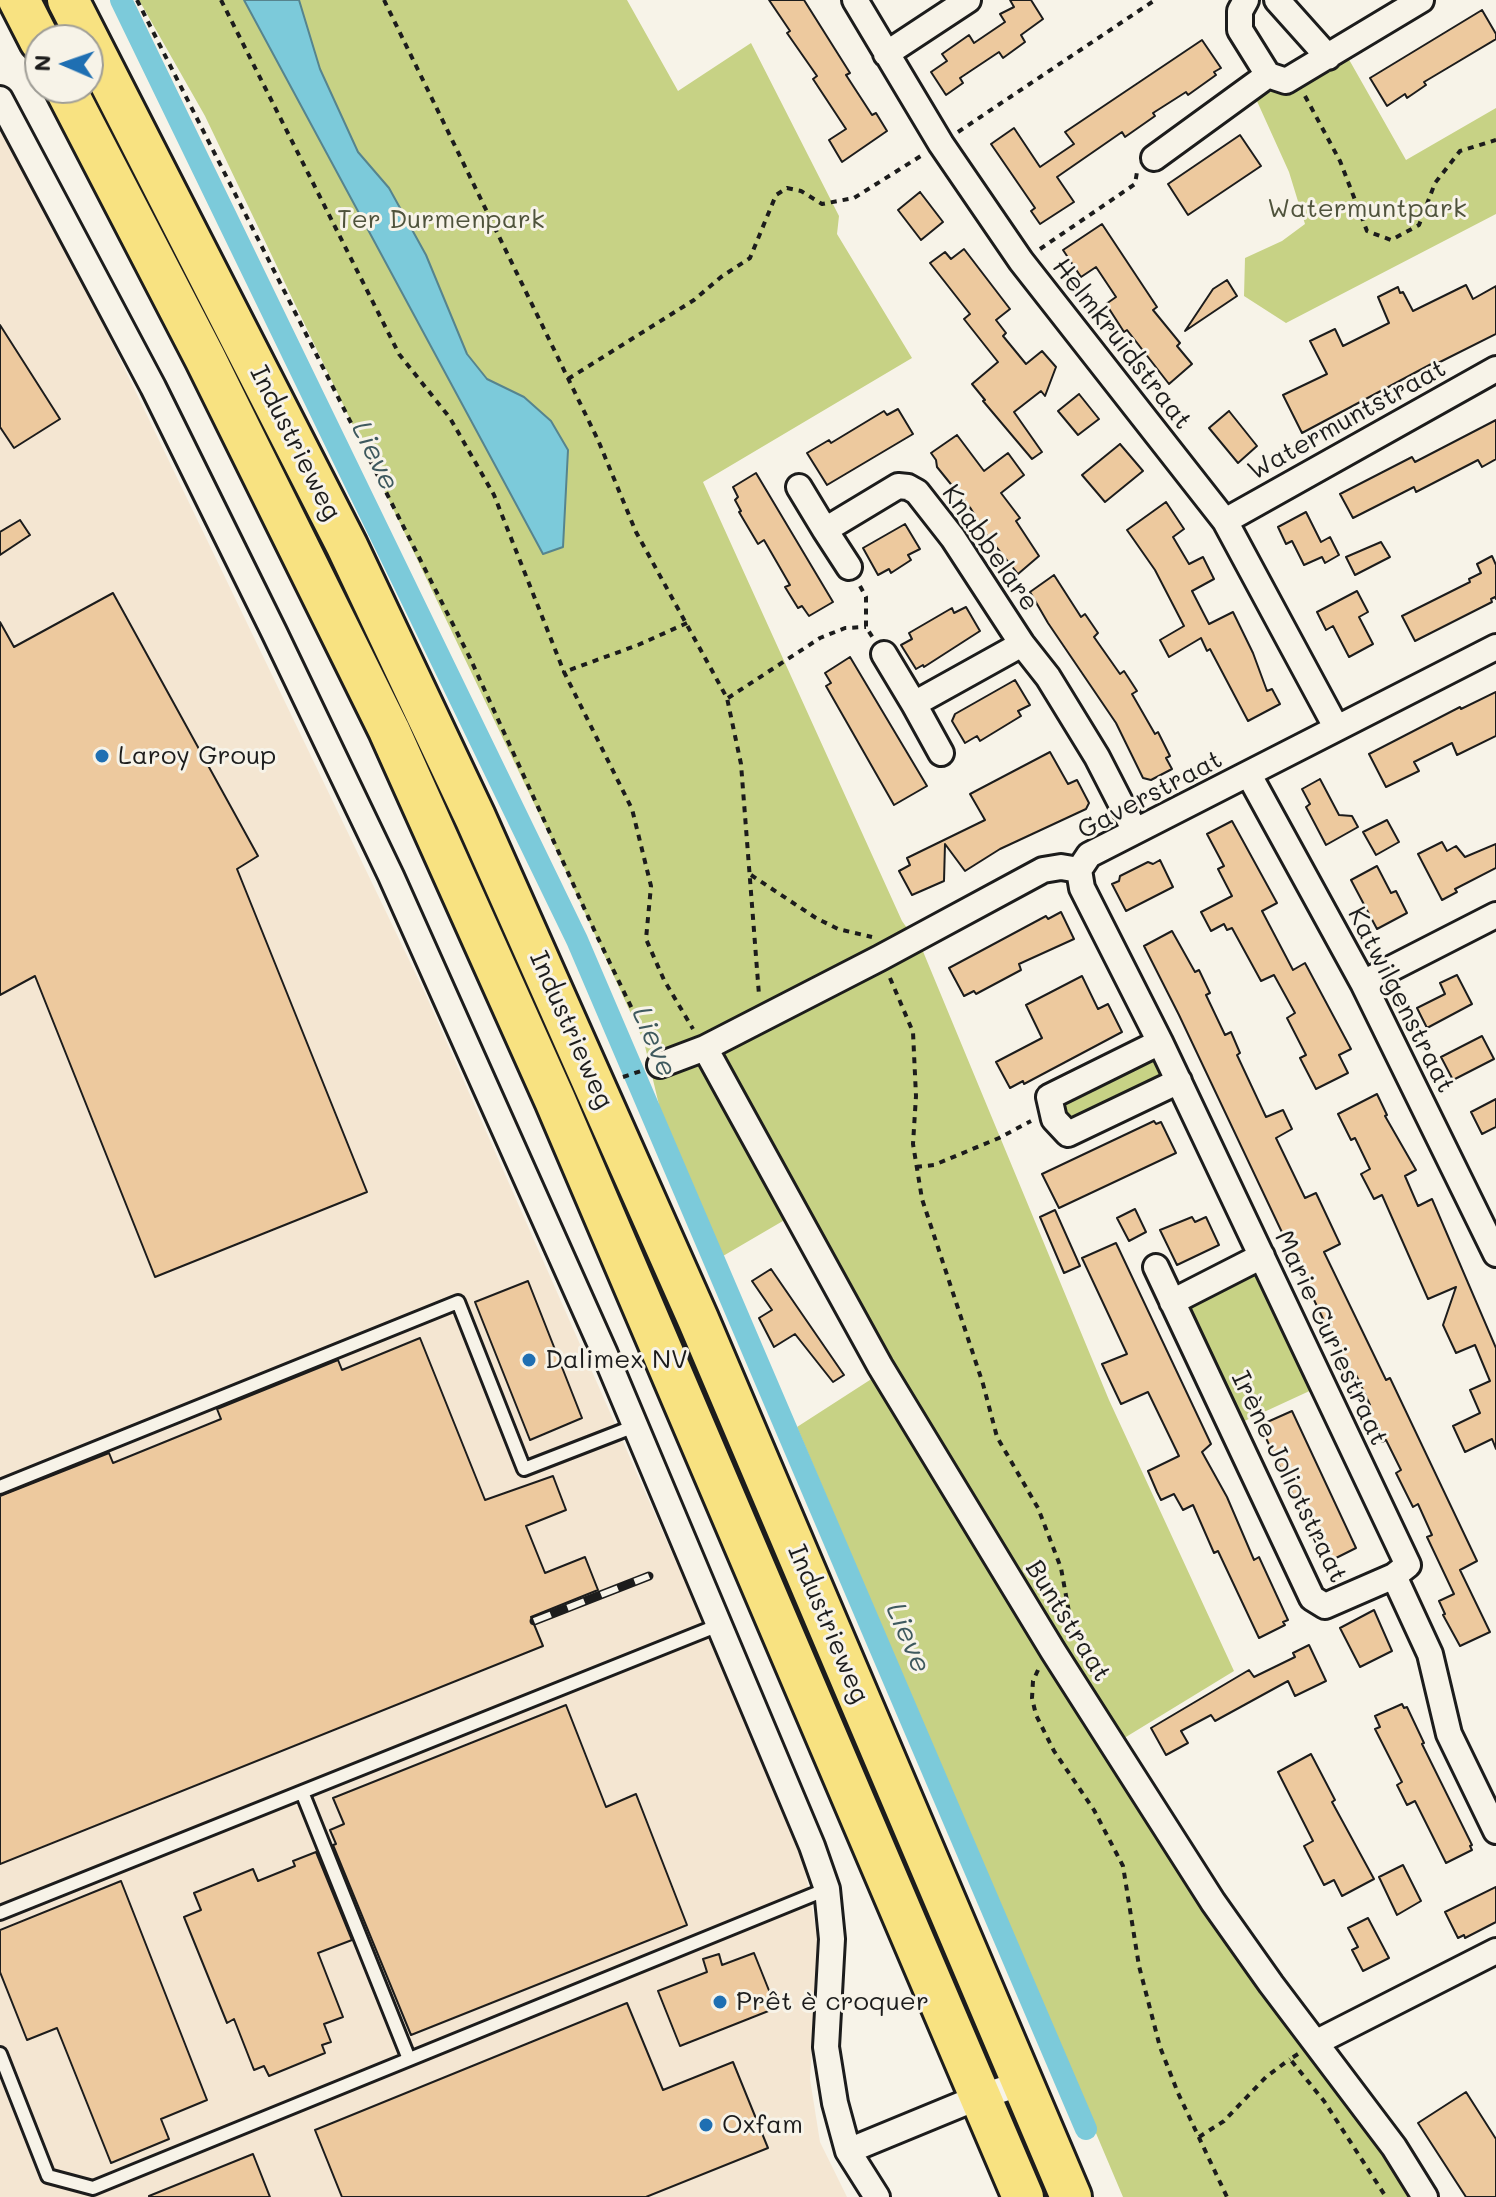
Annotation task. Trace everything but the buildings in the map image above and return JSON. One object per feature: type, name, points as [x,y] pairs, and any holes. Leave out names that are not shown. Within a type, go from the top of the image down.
[{"type":"highway","points":[[19,0],[31,24]]},
{"type":"highway","name":"Industrieweg","points":[[68,0],[347,546],[475,817],[686,1290],[1071,2197]]},
{"type":"highway","name":"Industrieweg","points":[[73,104],[205,358],[389,730],[555,1100],[1023,2197]]},
{"type":"street","name":"Helmkruidstraat","points":[[855,0],[941,144],[1021,261],[1225,521],[1336,727]]},
{"type":"street","points":[[886,54],[968,0]]},
{"type":"street","points":[[1246,0],[1240,11],[1240,30],[1268,75],[1286,81],[1421,0]]},
{"type":"street","points":[[1277,0],[1328,57]]},
{"type":"street","points":[[1154,158],[1268,75]]},
{"type":"street","points":[[0,99],[153,387],[391,876],[635,1426],[812,1846],[827,1889],[832,1939],[826,2047],[835,2103],[848,2151],[877,2197]]},
{"type":"street","name":"Watermuntstraat","points":[[1225,521],[1496,369]]},
{"type":"street","name":"Knabbelare","points":[[825,530],[898,486],[917,492],[953,538],[1022,644],[1048,677],[1135,831]]},
{"type":"street","points":[[799,487],[849,567]]},
{"type":"street","name":"Knabbelare","points":[[914,704],[1022,644]]},
{"type":"street","name":"Gaverstraat","points":[[660,1065],[705,1048],[1043,870],[1061,867],[1079,870],[1089,855],[1496,647]]},
{"type":"street","points":[[884,654],[941,753]]},
{"type":"street","name":"Katwilgenstraat","points":[[1249,775],[1363,983],[1496,1254]]},
{"type":"street","name":"Marie Curiestraat","points":[[1079,870],[1082,888],[1179,1081],[1408,1565],[1394,1576]]},
{"type":"street","points":[[1363,983],[1496,915]]},
{"type":"street","points":[[1160,1042],[1049,1097],[1051,1110],[1068,1134],[1179,1081]]},
{"type":"street","name":"Buntstraat","points":[[705,1048],[880,1366],[1053,1651],[1213,1902],[1394,2147],[1425,2197]]},
{"type":"street","points":[[1172,1302],[1262,1256]]},
{"type":"street","name":"Irène Joliotstraat","points":[[1156,1267],[1312,1598],[1325,1606],[1394,1576]]},
{"type":"street","points":[[1394,1576],[1430,1654],[1449,1734],[1496,1831]]},
{"type":"street","points":[[1317,2042],[1496,1951]]},
{"type":"street","points":[[848,2151],[979,2097],[1023,2083]]},
{"type":"lane","points":[[0,1487],[458,1302],[524,1469],[635,1426]]},
{"type":"lane","points":[[0,1913],[719,1625]]},
{"type":"lane","points":[[302,1792],[409,2059]]},
{"type":"lane","points":[[0,2054],[48,2176],[93,2188],[827,1889]]},
{"type":"path","points":[[137,0],[470,658],[590,921],[660,1065]]},
{"type":"path","points":[[221,0],[399,354],[450,418],[494,495],[564,672],[632,809],[651,886],[646,939],[664,980],[705,1048]]},
{"type":"path","points":[[384,0],[598,440],[636,532],[727,698],[741,764],[762,1018]]},
{"type":"path","points":[[568,379],[694,300],[750,258],[776,195],[787,188],[801,191],[822,204],[854,198],[941,144],[1155,0]]},
{"type":"path","points":[[1295,76],[1340,161],[1367,231],[1391,240],[1419,225],[1435,183],[1460,151],[1496,140]]},
{"type":"path","points":[[1021,261],[1135,184],[1137,172],[1154,158]]},
{"type":"path","points":[[849,567],[866,597],[866,627],[884,654]]},
{"type":"path","points":[[564,672],[687,623]]},
{"type":"path","points":[[727,698],[820,638],[845,628],[866,627]]},
{"type":"path","points":[[751,875],[838,929],[888,942],[887,954],[913,1032],[916,1167],[922,1199],[983,1384],[997,1437],[1038,1508],[1061,1568],[1069,1612],[1068,1634],[1040,1667],[1033,1681],[1032,1698],[1036,1715],[1054,1751],[1094,1810],[1123,1866],[1139,1966],[1160,2047],[1227,2197]]},
{"type":"path","points":[[916,1167],[934,1165],[999,1138],[1051,1110]]},
{"type":"path","points":[[1199,2137],[1224,2121],[1266,2077],[1317,2042]]},
{"type":"path","points":[[1290,2059],[1324,2101],[1386,2197]]},
{"type":"shaded area","points":[[0,123],[42,197],[426,995],[800,1843],[819,1945],[810,2079],[820,2142],[847,2197],[0,2197]]},
{"type":"green space","name":"Ter Durmenpark","points":[[139,0],[627,0],[678,91],[751,43],[839,216],[837,234],[912,358],[703,482],[902,921],[922,949],[1109,1400],[1234,1671],[1121,1740],[948,1459],[729,1077],[788,1218],[723,1256],[664,1126],[644,1042],[552,841],[205,116]]},
{"type":"green space","name":"Watermuntpark","points":[[1347,56],[1406,160],[1496,108],[1496,214],[1286,323],[1244,296],[1245,258],[1282,241],[1305,224],[1289,172],[1256,99]]},
{"type":"green space","points":[[1149,1056],[1156,1060],[1161,1071],[1160,1080],[1066,1122],[1061,1098]]},
{"type":"green space","points":[[1242,1275],[1262,1276],[1316,1388],[1238,1424],[1188,1316],[1190,1304]]},
{"type":"green space","points":[[873,1378],[1048,1666],[1133,1796],[1416,2197],[1123,2197],[797,1427]]},
{"type":"water","points":[[244,0],[299,0],[320,69],[358,152],[389,188],[426,255],[467,354],[487,379],[524,397],[551,421],[568,450],[563,547],[543,554]]},
{"type":"waterway","name":"Lieve","points":[[121,0],[577,940],[1086,2129]]},
{"type":"railway","points":[[534,1621],[649,1576]]},
{"type":"place","name":"Laroy Group","points":[[102,756]]},
{"type":"place","name":"Dalimex NV","points":[[529,1360]]},
{"type":"place","name":"Prêt è croquer","points":[[720,2002]]},
{"type":"place","name":"Oxfam","points":[[706,2125]]}]
